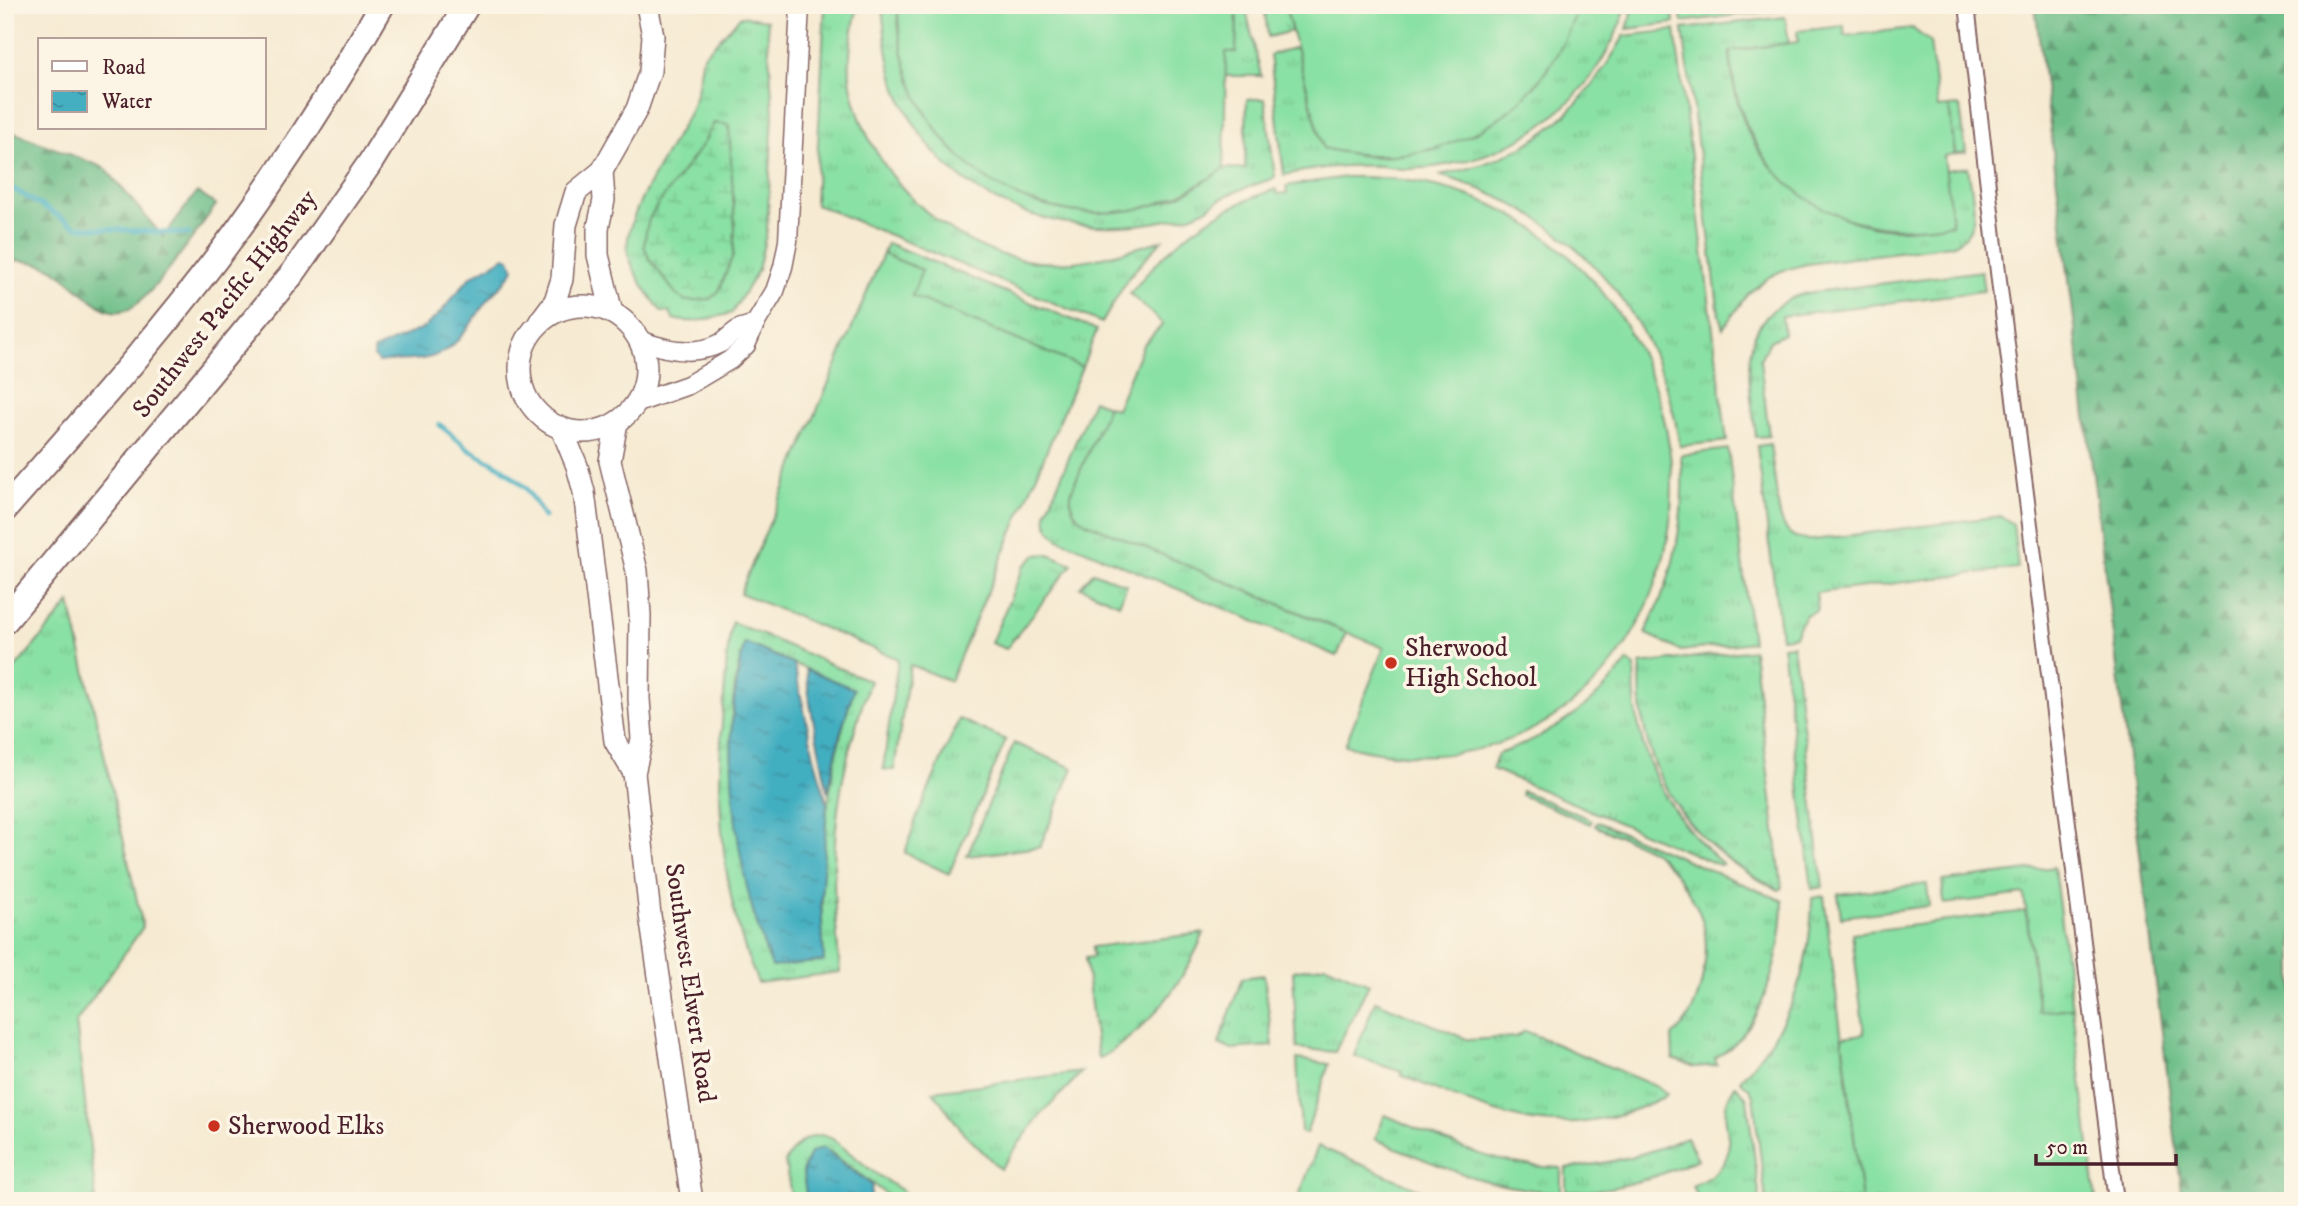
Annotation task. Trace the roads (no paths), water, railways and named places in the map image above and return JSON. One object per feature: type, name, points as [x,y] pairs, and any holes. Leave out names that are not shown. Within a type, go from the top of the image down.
[{"type":"highway","name":"Southwest Pacific Highway","points":[[5,509],[127,369],[235,234],[324,103],[382,5]]},
{"type":"highway","name":"Southwest Pacific Highway","points":[[5,621],[293,273],[370,163],[467,5]]},
{"type":"main road","points":[[537,327],[553,314],[572,307],[593,306],[612,313],[628,324],[640,340],[646,361],[645,383],[637,402],[628,414],[599,430],[579,431],[561,427],[548,420],[528,401],[521,379],[521,358],[527,341],[555,301],[562,279],[566,225],[576,192],[602,171],[637,109],[650,71],[653,36],[648,5]]},
{"type":"main road","points":[[602,171],[604,200],[598,228],[598,255],[601,277],[612,313]]},
{"type":"main road","name":"Southwest Elwert Road","points":[[617,422],[610,461],[637,571],[640,615],[639,699],[642,739],[634,773],[650,915],[692,1201]]},
{"type":"main road","name":"Southwest Elwert Road","points":[[561,427],[584,492],[615,741],[634,773]]},
{"type":"street","points":[[637,402],[688,385],[730,360],[746,345],[775,291],[786,254],[800,5]]},
{"type":"street","points":[[1967,5],[2000,289],[2116,1201]]},
{"type":"street","points":[[640,340],[659,348],[705,349],[722,342],[738,330],[755,324]]},
{"type":"water","points":[[505,257],[510,259],[514,269],[467,330],[443,352],[422,359],[378,362],[374,357],[374,350],[425,327],[470,277]]},
{"type":"water","points":[[745,643],[794,664],[827,803],[821,904],[824,961],[772,967],[748,890],[734,806],[732,764],[732,722]]},
{"type":"water","points":[[806,669],[854,689],[840,734],[828,793],[810,704]]},
{"type":"water","points":[[823,1148],[872,1185],[870,1201],[807,1201],[803,1171],[810,1153]]},
{"type":"waterway","points":[[5,184],[77,227],[189,234]]},
{"type":"waterway","points":[[440,425],[470,450],[501,467],[526,488],[544,517]]},
{"type":"place","name":"Sherwood High School","points":[[1391,663]]},
{"type":"place","name":"Sherwood Elks","points":[[214,1126]]}]
